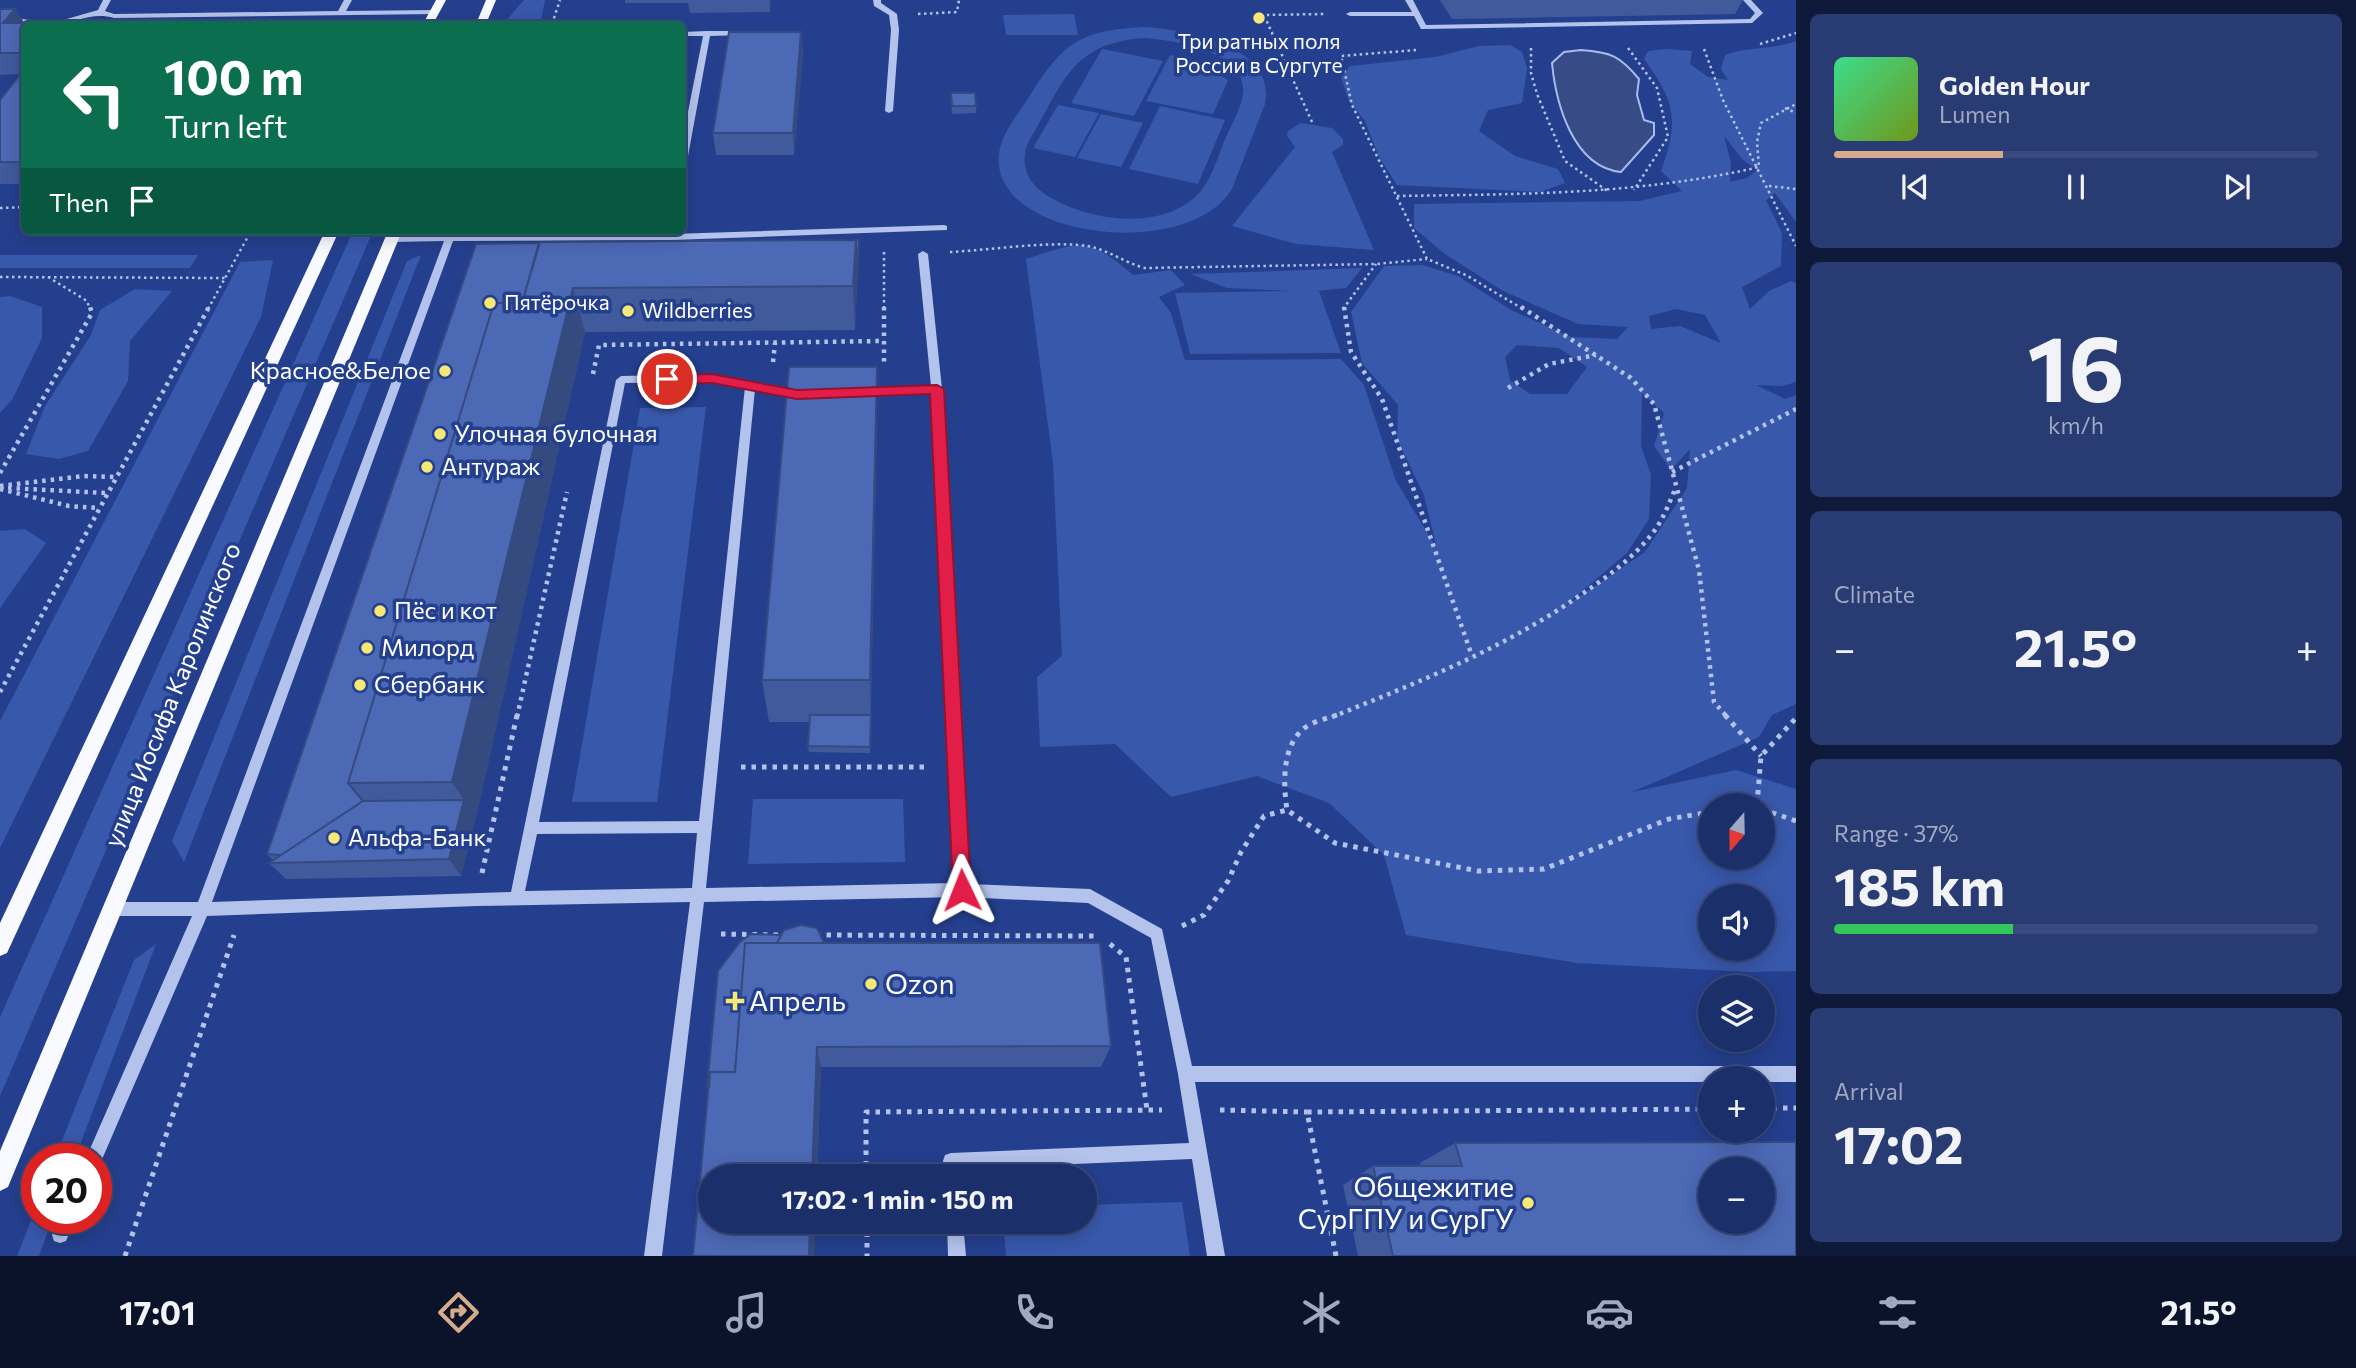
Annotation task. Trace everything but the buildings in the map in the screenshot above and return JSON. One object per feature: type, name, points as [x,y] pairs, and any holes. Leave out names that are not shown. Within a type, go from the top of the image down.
[{"type":"main road","points":[[430,21],[440,0]]},
{"type":"main road","points":[[482,21],[491,0]]},
{"type":"main road","name":"улица Иосифа Каролинского","points":[[0,946],[330,235]]},
{"type":"main road","name":"улица Иосифа Каролинского","points":[[0,1179],[393,235]]},
{"type":"lane","points":[[101,12],[107,0]]},
{"type":"lane","points":[[341,13],[348,0]]},
{"type":"lane","points":[[877,0],[877,4],[893,15],[895,30],[889,111]]},
{"type":"lane","points":[[1409,0],[1424,27],[1752,21],[1759,13],[1747,0]]},
{"type":"lane","points":[[66,21],[101,12],[114,16],[435,12]]},
{"type":"lane","points":[[285,21],[291,14]]},
{"type":"lane","points":[[1350,14],[1417,14]]},
{"type":"lane","points":[[0,18],[22,21]]},
{"type":"lane","points":[[686,34],[753,32]]},
{"type":"lane","points":[[686,146],[707,33]]},
{"type":"lane","points":[[686,234],[944,228]]},
{"type":"lane","points":[[101,1143],[202,910],[450,235]]},
{"type":"lane","points":[[923,254],[937,389],[962,890]]},
{"type":"lane","points":[[517,898],[621,380],[712,378],[750,387],[809,394]]},
{"type":"lane","points":[[653,1256],[698,896],[750,387]]},
{"type":"lane","points":[[847,393],[937,389]]},
{"type":"lane","points":[[531,828],[704,827]]},
{"type":"lane","points":[[113,909],[202,910],[517,898],[962,890],[1090,896],[1157,934],[1185,1074],[1216,1256]]},
{"type":"lane","points":[[1185,1074],[1796,1074]]},
{"type":"lane","points":[[951,1164],[951,1161],[1198,1151]]},
{"type":"lane","points":[[956,1234],[957,1256]]},
{"type":"path","points":[[553,21],[560,0]]},
{"type":"path","points":[[893,15],[957,12],[959,0]]},
{"type":"path","points":[[1312,122],[1264,15],[1350,14]]},
{"type":"path","points":[[1531,44],[1531,73],[1536,93],[1565,161],[1610,192]]},
{"type":"path","points":[[1634,191],[1668,137],[1657,88],[1627,46],[1640,46]]},
{"type":"path","points":[[1691,48],[1704,49],[1719,93],[1759,166],[1796,246]]},
{"type":"path","points":[[1423,50],[1341,55],[1352,105],[1379,166],[1397,195],[1427,259]]},
{"type":"path","points":[[1759,166],[1757,142],[1761,123],[1784,108],[1796,104]]},
{"type":"path","points":[[1784,108],[1796,113]]},
{"type":"path","points":[[1397,195],[1634,191],[1759,166]]},
{"type":"path","points":[[1769,186],[1796,189]]},
{"type":"path","points":[[0,208],[21,207]]},
{"type":"path","points":[[884,230],[884,391]]},
{"type":"path","points":[[0,692],[105,493],[249,235]]},
{"type":"path","points":[[923,254],[1058,244],[1081,245],[1116,254],[1125,263],[1145,268],[1377,264],[1427,259],[1500,294],[1630,378],[1654,404],[1691,532],[1699,570],[1714,702],[1761,756]]},
{"type":"path","points":[[1377,264],[1343,309],[1352,352],[1382,399],[1472,656]]},
{"type":"path","points":[[0,473],[92,313],[87,301],[48,277]]},
{"type":"path","points":[[0,278],[225,278]]},
{"type":"path","points":[[1508,388],[1538,366],[1567,357],[1597,355]]},
{"type":"path","points":[[1672,472],[1796,409]]},
{"type":"path","points":[[0,488],[84,476],[114,477]]},
{"type":"path","points":[[1676,487],[1665,513],[1647,540],[1608,574],[1512,637],[1446,671],[1307,727],[1286,756],[1283,786],[1287,810],[1335,843],[1478,871],[1544,869],[1669,819],[1698,814]]},
{"type":"path","points":[[0,488],[105,493]]},
{"type":"path","points":[[0,488],[69,506],[97,508]]},
{"type":"path","points":[[1758,793],[1761,756],[1796,718]]},
{"type":"path","points":[[709,768],[957,767]]},
{"type":"path","points":[[1157,934],[1204,915],[1228,881],[1241,852],[1264,816],[1287,810]]},
{"type":"path","points":[[1775,814],[1796,821]]},
{"type":"path","points":[[693,934],[789,934]]},
{"type":"path","points":[[803,935],[1100,936],[1126,957],[1147,1110]]},
{"type":"path","points":[[1775,1108],[1796,1108]]},
{"type":"path","points":[[866,1164],[866,1112],[1698,1109]]},
{"type":"path","points":[[1307,1112],[1336,1256]]},
{"type":"path","points":[[867,1234],[867,1256]]},
{"type":"shaded area","points":[[524,0],[545,0],[541,20],[506,21]]},
{"type":"shaded area","points":[[1074,14],[1078,35],[1006,35],[1003,15]]},
{"type":"shaded area","points":[[1160,28],[1224,44],[1257,67],[1265,84],[1265,104],[1232,189],[1209,212],[1176,226],[1136,232],[1095,231],[1057,222],[1025,206],[1004,183],[999,154],[1004,137],[1045,72],[1078,41],[1090,35],[1122,29]],"holes":[[[1145,38],[1189,45],[1206,51],[1233,67],[1241,78],[1241,103],[1211,175],[1198,194],[1183,206],[1165,214],[1124,219],[1083,212],[1064,205],[1041,191],[1031,180],[1025,166],[1028,143],[1060,86],[1084,58],[1100,48]]]},
{"type":"shaded area","points":[[1796,41],[1796,222],[1775,193],[1766,200],[1782,233],[1781,266],[1742,287],[1750,309],[1769,291],[1791,281],[1796,283],[1796,382],[1783,386],[1756,385],[1785,399],[1796,395],[1796,704],[1772,715],[1759,737],[1632,792],[1736,770],[1796,789],[1796,971],[1749,972],[1577,963],[1406,935],[1384,855],[1329,803],[1257,776],[1171,797],[1115,744],[1040,747],[1037,677],[1062,656],[1053,463],[1026,259],[1059,248],[1083,246],[1105,254],[1133,275],[1171,270],[1185,285],[1159,297],[1171,313],[1185,360],[1341,359],[1364,385],[1396,481],[1437,549],[1424,495],[1397,439],[1398,405],[1362,363],[1351,312],[1384,266],[1422,265],[1458,276],[1511,310],[1571,337],[1617,339],[1628,327],[1578,324],[1503,291],[1445,254],[1414,228],[1414,204],[1640,201],[1682,191],[1661,171],[1670,138],[1671,112],[1663,88],[1644,59],[1648,51],[1692,51],[1690,64],[1708,77],[1728,80],[1721,69],[1725,55]],"holes":[[[1724,136],[1743,160],[1757,170],[1747,178],[1730,182],[1731,163]],[[1676,309],[1705,315],[1721,343],[1680,326],[1651,329],[1649,316]],[[1517,345],[1559,348],[1587,367],[1567,394],[1530,394],[1510,380],[1505,357]],[[1642,393],[1664,413],[1654,446],[1671,470],[1690,449],[1687,488],[1645,552],[1561,609],[1627,553],[1649,519],[1651,475],[1641,446]]]},
{"type":"shaded area","points":[[1510,45],[1522,52],[1527,68],[1522,103],[1488,110],[1479,131],[1515,156],[1558,169],[1565,183],[1540,192],[1397,185],[1379,157],[1365,121],[1349,101],[1341,77],[1350,66],[1436,57],[1479,46]]},
{"type":"shaded area","points":[[1102,49],[1163,61],[1134,116],[1071,103]]},
{"type":"shaded area","points":[[1581,50],[1608,54],[1626,65],[1639,79],[1637,95],[1644,120],[1654,123],[1654,135],[1621,172],[1604,168],[1591,159],[1579,146],[1563,114],[1552,63],[1564,52]]},
{"type":"shaded area","points":[[1170,55],[1199,60],[1228,80],[1213,114],[1146,101]]},
{"type":"shaded area","points":[[1058,105],[1099,113],[1075,157],[1033,148]]},
{"type":"shaded area","points":[[1160,106],[1225,120],[1198,184],[1129,169]]},
{"type":"shaded area","points":[[1101,114],[1143,123],[1121,167],[1077,158]]},
{"type":"shaded area","points":[[1301,123],[1332,128],[1343,139],[1343,145],[1332,152],[1374,250],[1296,244],[1232,226],[1295,147],[1287,136],[1288,131]]},
{"type":"shaded area","points":[[351,235],[371,235],[0,1096],[0,1017]]},
{"type":"shaded area","points":[[0,255],[198,255],[190,268],[0,268]]},
{"type":"shaded area","points":[[421,255],[184,862],[172,841],[407,261]]},
{"type":"shaded area","points":[[273,260],[261,317],[0,848],[0,721],[240,262]]},
{"type":"shaded area","points":[[1362,268],[1346,288],[1315,291],[1319,291],[1341,353],[1190,354],[1175,293],[1291,291],[1227,288],[1190,274]]},
{"type":"shaded area","points":[[135,289],[172,291],[130,341],[128,381],[88,451],[59,459],[26,454],[45,406],[91,335],[100,310]]},
{"type":"shaded area","points":[[10,296],[42,307],[42,338],[12,400],[0,413],[0,297]]},
{"type":"shaded area","points":[[706,407],[657,802],[572,802],[640,408]]},
{"type":"shaded area","points":[[25,529],[46,543],[0,608],[0,531]]},
{"type":"shaded area","points":[[753,799],[903,799],[905,862],[748,864]]},
{"type":"shaded area","points":[[156,944],[81,1143],[61,1143],[134,960]]},
{"type":"shaded area","points":[[1182,1202],[1190,1256],[1006,1256],[1004,1234],[1097,1234],[1097,1205]]},
{"type":"shaded area","points":[[26,1234],[47,1234],[39,1256],[17,1256]]},
{"type":"place","name":"Три ратных поля России в Сургуте","points":[[1259,18]]},
{"type":"place","name":"Пятёрочка","points":[[490,303]]},
{"type":"place","name":"Wildberries","points":[[628,311]]},
{"type":"place","name":"Красное&Белое","points":[[445,371]]},
{"type":"place","name":"Улочная булочная","points":[[440,434]]},
{"type":"place","name":"Антураж","points":[[427,467]]},
{"type":"place","name":"Пёс и кот","points":[[380,611]]},
{"type":"place","name":"Милорд","points":[[367,648]]},
{"type":"place","name":"Сбербанк","points":[[360,685]]},
{"type":"place","name":"Альфа-Банк","points":[[334,838]]},
{"type":"place","name":"Ozon","points":[[871,984]]},
{"type":"place","name":"Апрель","points":[[735,1001]]},
{"type":"place","name":"Общежитие СурГПУ и СурГУ","points":[[1528,1203]]},
{"type":"route","points":[[667,379],[712,378],[797,394],[937,389],[962,890]]}]
